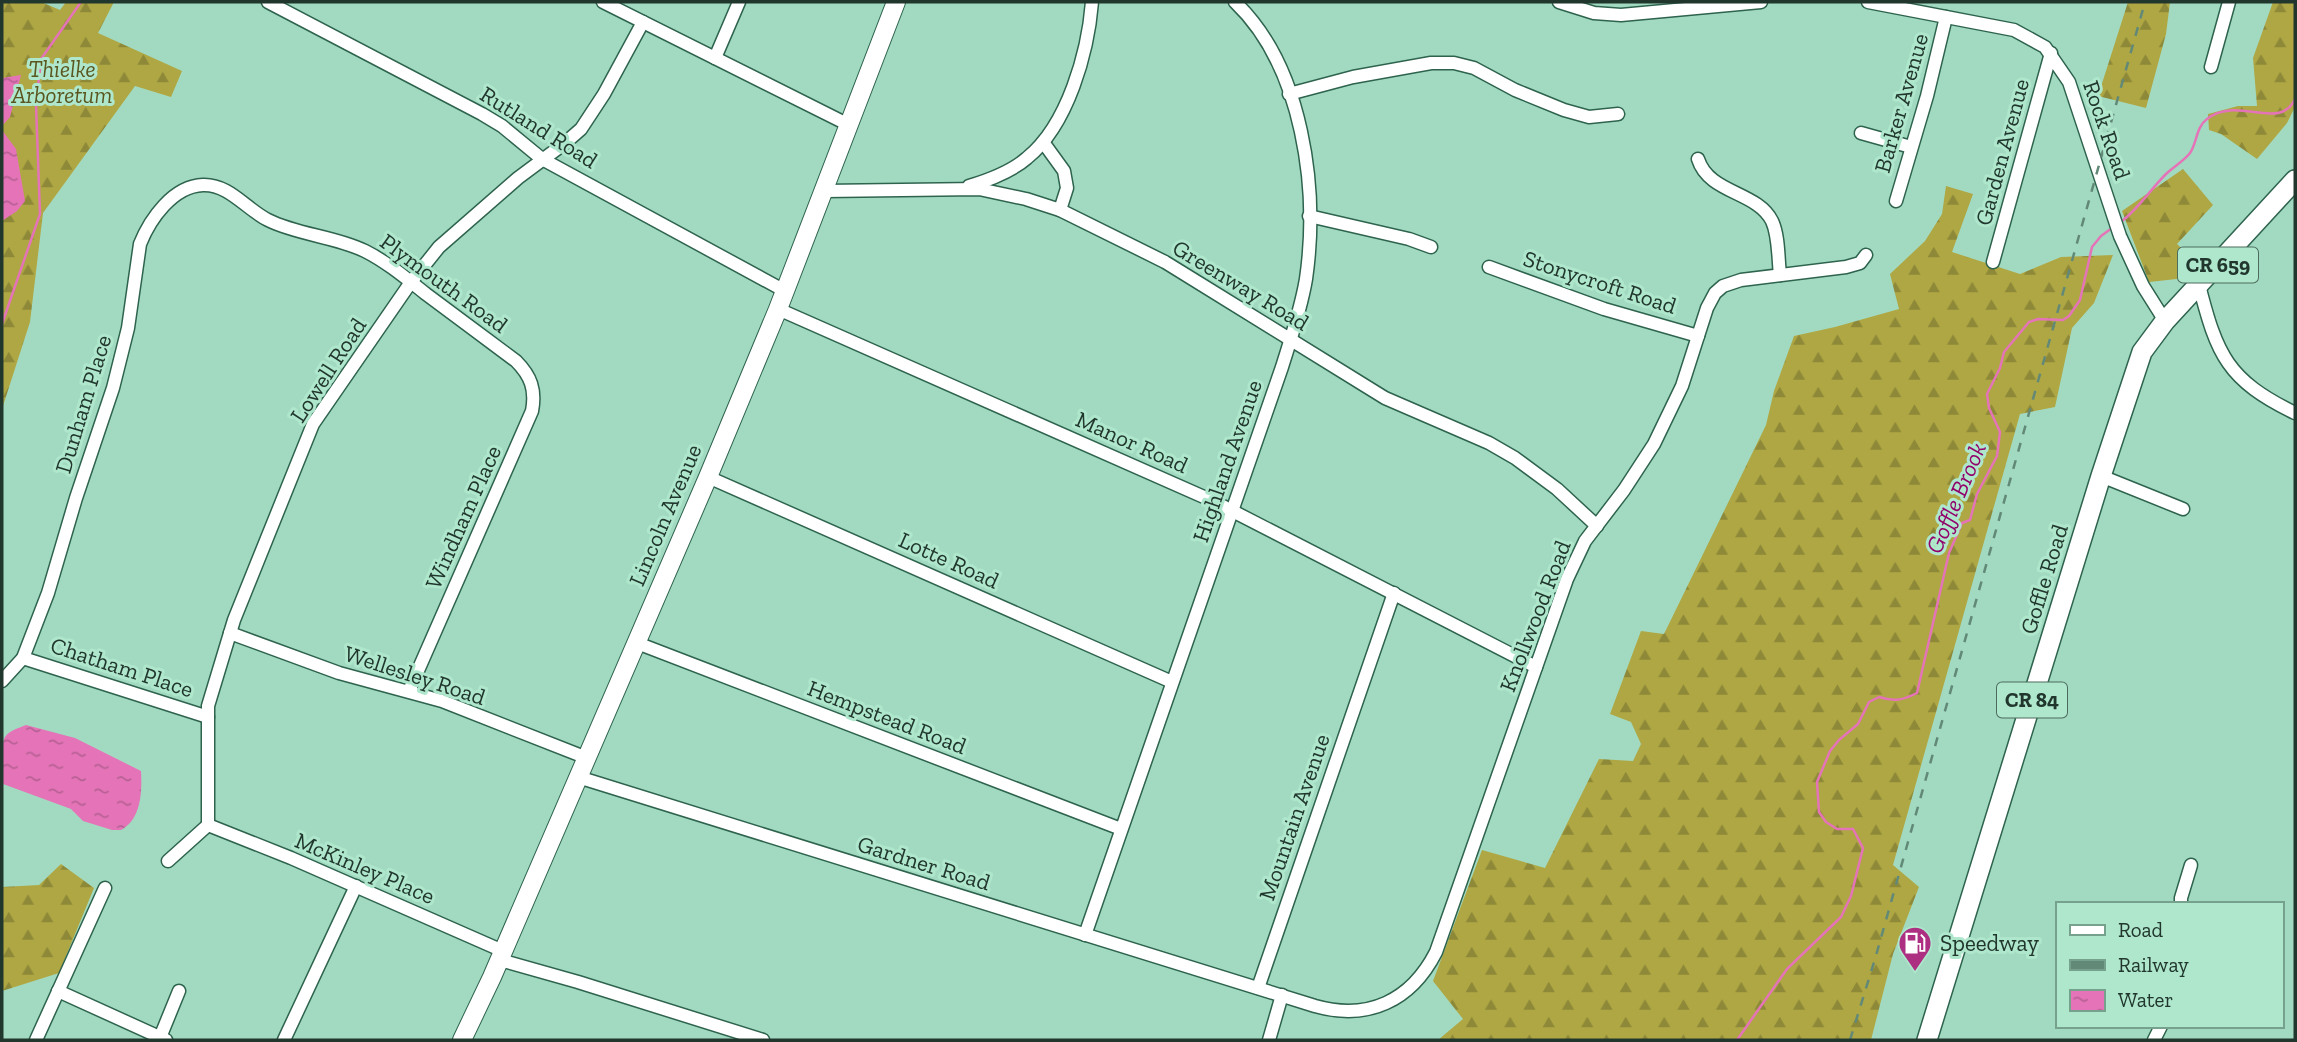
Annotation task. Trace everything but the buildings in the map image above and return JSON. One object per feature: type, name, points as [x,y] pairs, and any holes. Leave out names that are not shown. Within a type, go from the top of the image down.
[{"type":"main road","name":"Lincoln Avenue","points":[[462,1040],[502,955],[708,477],[778,309],[896,2]]},
{"type":"main road","name":"Goffle Road","points":[[1927,1040],[2142,352],[2165,321],[2295,180]]},
{"type":"street","name":"Rutland Road","points":[[268,2],[482,114],[542,159],[785,291]]},
{"type":"street","points":[[603,2],[849,125]]},
{"type":"street","points":[[715,58],[739,2]]},
{"type":"street","points":[[951,189],[971,185],[1007,171],[1027,158],[1043,142],[1061,112],[1078,71],[1092,2]]},
{"type":"street","name":"Highland Avenue","points":[[1085,935],[1290,339],[1305,281],[1309,216],[1304,152],[1296,115],[1275,57],[1261,33],[1235,2]]},
{"type":"street","points":[[1559,2],[1594,13],[1621,15],[1761,2]]},
{"type":"street","name":"Rock Road","points":[[1867,2],[2014,30],[2036,41],[2051,54],[2069,82],[2128,256],[2165,321]]},
{"type":"street","points":[[2211,67],[2229,2]]},
{"type":"street","name":"Barker Avenue","points":[[1896,201],[1947,17]]},
{"type":"street","name":"Lowell Road","points":[[208,825],[208,706],[230,633],[313,424],[411,282],[439,247],[581,129],[604,94],[643,22]]},
{"type":"street","name":"Garden Avenue","points":[[1993,262],[2051,54]]},
{"type":"street","points":[[1289,94],[1353,77],[1431,63],[1454,63],[1474,68],[1515,90],[1564,110],[1588,117],[1618,114]]},
{"type":"street","points":[[1861,133],[1911,147]]},
{"type":"street","points":[[1043,142],[1064,171],[1067,188],[1060,210]]},
{"type":"street","points":[[1698,159],[1701,167],[1713,180],[1755,204],[1771,219],[1776,234],[1780,275]]},
{"type":"street","name":"Dunham Place","points":[[2,681],[23,658],[48,593],[76,498],[114,388],[128,328],[145,231],[157,214],[185,189],[215,186],[232,194]]},
{"type":"street","name":"Greenway Road","points":[[824,191],[979,190],[1003,193],[1060,210],[1165,262],[1385,398],[1489,443],[1515,458],[1557,489],[1597,526]]},
{"type":"street","name":"Plymouth Road","points":[[232,194],[252,210],[281,225],[346,244],[384,262],[516,361]]},
{"type":"street","points":[[1309,216],[1409,239],[1431,247]]},
{"type":"street","name":"Knollwood Road","points":[[1282,996],[1331,1010],[1366,1010],[1393,1000],[1424,973],[1444,932],[1567,579],[1585,541],[1624,490],[1654,444],[1682,386],[1712,297],[1719,289],[1741,280],[1846,267],[1860,263],[1866,255]]},
{"type":"street","name":"Stonycroft Road","points":[[1489,267],[1604,309],[1698,336]]},
{"type":"street","points":[[2199,285],[2213,336],[2229,366],[2246,383],[2295,413]]},
{"type":"street","name":"Manor Road","points":[[778,309],[1232,510],[1536,667]]},
{"type":"street","name":"Windham Place","points":[[410,691],[532,411],[534,400],[531,380],[516,361]]},
{"type":"street","points":[[2102,476],[2183,509]]},
{"type":"street","name":"Lotte Road","points":[[708,477],[1172,682]]},
{"type":"street","name":"Mountain Avenue","points":[[1258,988],[1394,593]]},
{"type":"street","name":"Wellesley Road","points":[[230,633],[339,673],[442,701],[587,758]]},
{"type":"street","name":"Hempstead Road","points":[[636,643],[1121,829]]},
{"type":"street","name":"Chatham Place","points":[[23,658],[208,717]]},
{"type":"street","name":"Gardner Road","points":[[579,777],[1258,988]]},
{"type":"street","points":[[168,861],[208,825]]},
{"type":"street","name":"McKinley Place","points":[[208,825],[356,886],[502,955],[578,982],[763,1040]]},
{"type":"street","points":[[2181,902],[2191,865]]},
{"type":"street","points":[[284,1040],[356,886]]},
{"type":"street","points":[[36,1040],[105,888]]},
{"type":"street","points":[[1258,988],[1282,996],[1269,1040]]},
{"type":"street","points":[[58,991],[162,1039],[179,991]]},
{"type":"green space","name":"Thielke Arboretum","points":[[2,2],[41,2],[60,10],[66,2],[114,2],[98,33],[182,71],[171,97],[135,86],[43,213],[30,322],[2,409]]},
{"type":"green space","points":[[2128,2],[2170,2],[2166,34],[2146,108],[2098,96]]},
{"type":"green space","points":[[2273,2],[2295,2],[2295,107],[2287,123],[2257,159],[2221,134],[2209,130],[2208,114],[2238,106],[2257,106],[2253,58]]},
{"type":"green space","points":[[2183,169],[2213,205],[2177,244],[2202,267],[2186,278],[2149,282],[2122,211]]},
{"type":"green space","points":[[1946,186],[1973,194],[1952,252],[2020,274],[2061,257],[2113,255],[2094,303],[2072,328],[2055,407],[2020,414],[1893,865],[1919,887],[1893,954],[1871,1040],[1438,1040],[1463,1019],[1433,981],[1482,850],[1545,868],[1599,759],[1633,761],[1641,744],[1631,722],[1610,714],[1641,631],[1664,634],[1766,425],[1774,391],[1794,336],[1899,309],[1890,274],[1925,241],[1942,214]]},
{"type":"green space","points":[[61,864],[94,888],[59,973],[2,991],[2,887],[39,885]]},
{"type":"water","points":[[21,75],[10,117],[2,126],[2,78]]},
{"type":"water","points":[[2,130],[16,149],[25,201],[17,211],[2,221]]},
{"type":"water","points":[[26,725],[75,738],[141,771],[139,804],[128,825],[121,830],[112,830],[83,821],[71,809],[3,784],[1,760],[5,737]]},
{"type":"waterway","points":[[2,324],[40,214],[36,105],[41,59],[81,2]]},
{"type":"waterway","name":"Goffle Brook","points":[[2121,222],[2166,174],[2185,159],[2207,119],[2231,110],[2279,113],[2288,108],[2295,99]]},
{"type":"waterway","name":"Goffle Brook","points":[[1737,1040],[1787,969],[1841,917],[1851,896],[1863,848],[1853,829],[1837,829],[1826,822],[1819,812],[1817,782],[1830,751],[1858,724],[1869,702],[1879,697],[1899,700],[1917,693],[1949,553],[1962,523],[1970,520],[1977,494],[1997,456],[2000,432],[1989,408],[1987,394],[2000,368],[2004,352],[2029,322],[2038,319],[2063,320],[2069,316],[2080,300],[2092,247],[2112,228]]},
{"type":"railway","points":[[1850,1040],[2145,2]]},
{"type":"place","name":"Speedway","points":[[1915,973]]}]
